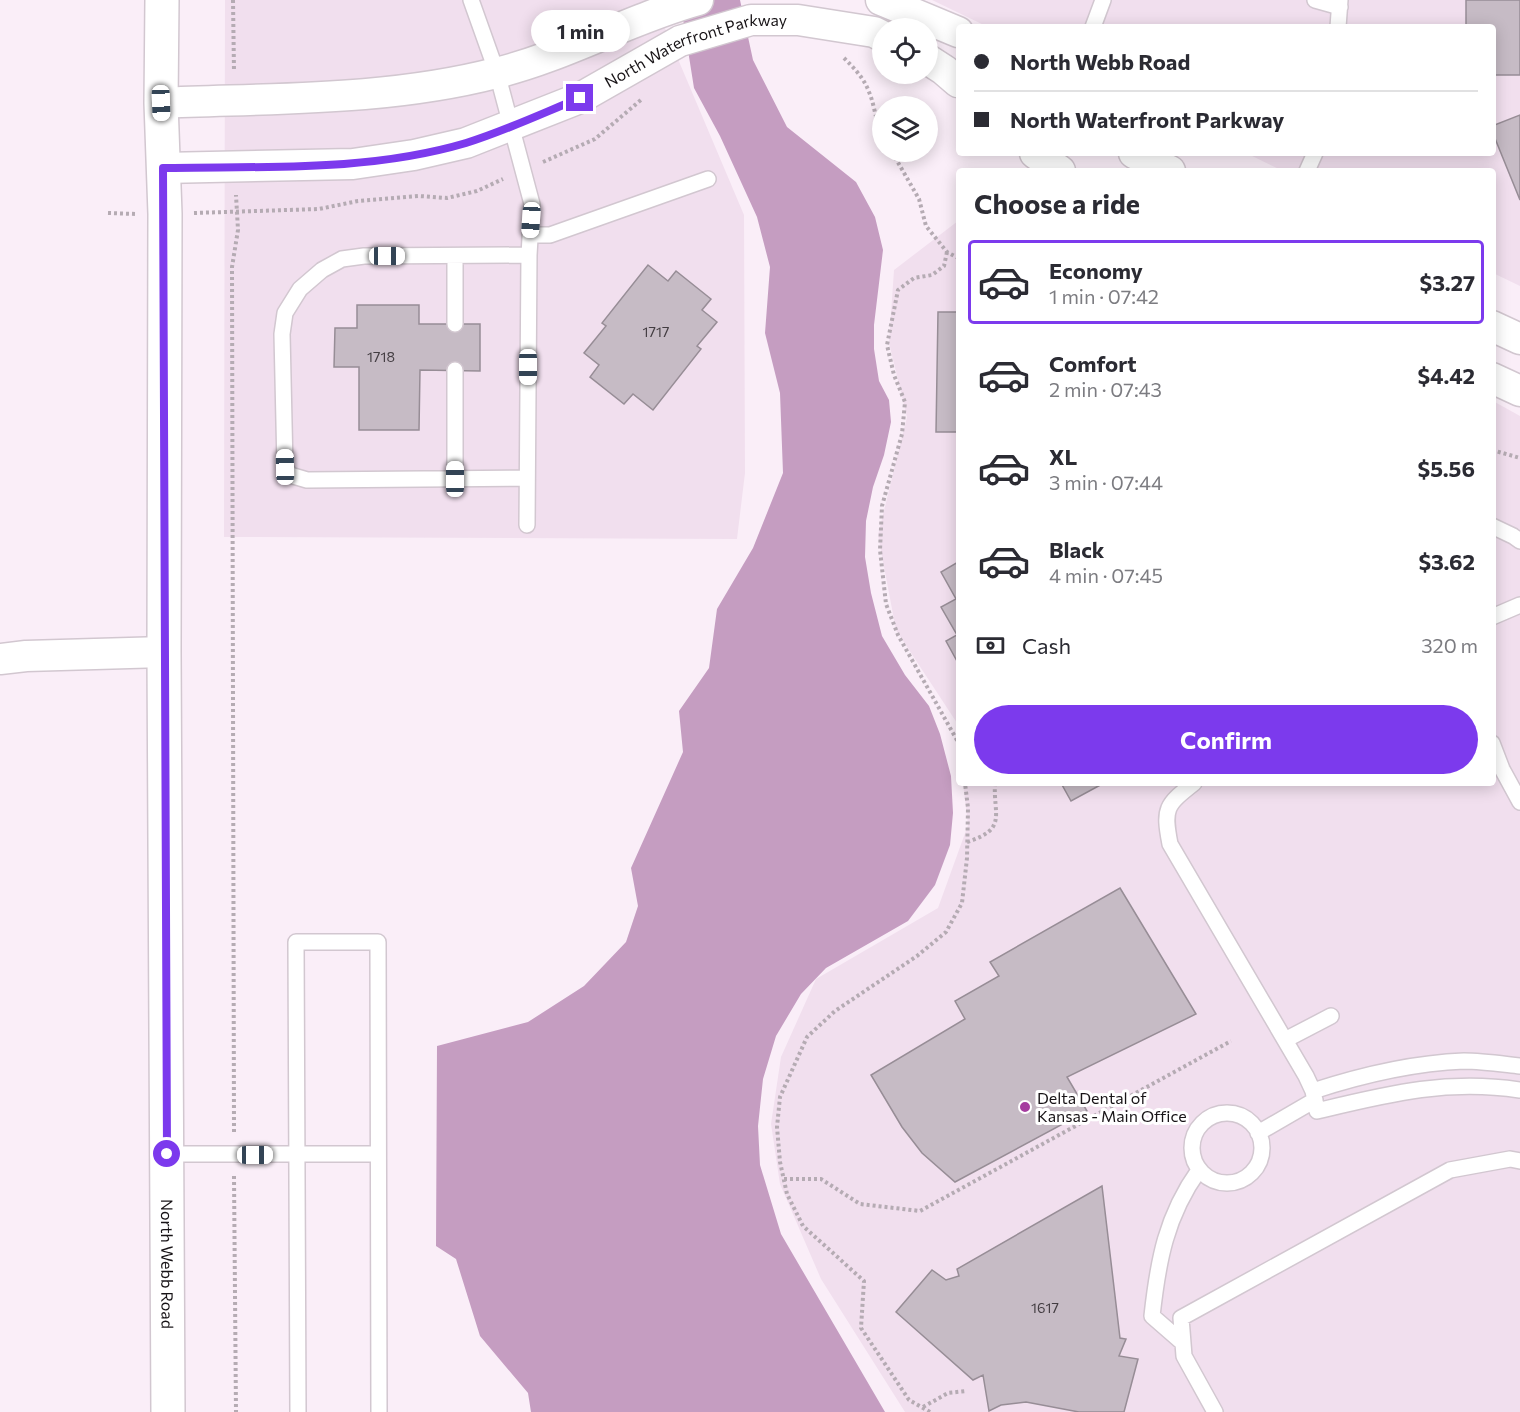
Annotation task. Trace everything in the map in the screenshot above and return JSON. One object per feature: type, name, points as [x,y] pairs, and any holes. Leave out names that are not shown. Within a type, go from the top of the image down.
[{"type":"main road","name":"North Webb Road","points":[[162,0],[161,103],[165,214],[164,652],[168,1412]]},
{"type":"street","points":[[161,103],[333,97],[409,90],[497,73],[568,49],[667,8],[698,0]]},
{"type":"street","points":[[881,0],[956,31]]},
{"type":"street","name":"North Waterfront Parkway","points":[[163,168],[353,164],[414,155],[466,142],[580,98],[680,41],[751,20],[798,20],[872,32]]},
{"type":"street","points":[[938,67],[956,81]]},
{"type":"street","points":[[1039,156],[1056,168]]},
{"type":"street","points":[[1140,156],[1164,168]]},
{"type":"street","points":[[1496,328],[1520,339]]},
{"type":"street","points":[[1496,380],[1520,391]]},
{"type":"street","points":[[0,659],[26,656],[164,652]]},
{"type":"lane","points":[[471,0],[497,73],[532,204],[529,255],[527,525]]},
{"type":"lane","points":[[1094,24],[1103,0]]},
{"type":"lane","points":[[1315,0],[1340,3],[1338,24]]},
{"type":"lane","points":[[530,235],[550,235],[708,179]]},
{"type":"lane","points":[[527,478],[307,480],[290,475],[285,467],[282,334],[285,313],[300,289],[322,270],[342,259],[364,256],[529,255]]},
{"type":"lane","points":[[455,256],[455,324]]},
{"type":"lane","points":[[455,370],[455,479]]},
{"type":"lane","points":[[1496,528],[1520,541]]},
{"type":"lane","points":[[1496,615],[1520,605]]},
{"type":"lane","points":[[1496,753],[1520,802]]},
{"type":"lane","points":[[1190,786],[1174,799],[1165,819],[1170,844],[1285,1040],[1314,1095],[1317,1111],[1400,1092],[1442,1086],[1503,1087],[1520,1090]]},
{"type":"lane","points":[[298,1412],[296,942],[378,942],[379,1412]]},
{"type":"lane","points":[[1285,1040],[1331,1016]]},
{"type":"lane","points":[[1258,1133],[1314,1095],[1402,1068],[1466,1061],[1520,1066]]},
{"type":"lane","points":[[1216,1114],[1238,1115],[1248,1120],[1258,1133],[1262,1151],[1259,1162],[1252,1172],[1243,1180],[1219,1183],[1208,1178],[1199,1170],[1193,1160],[1191,1148],[1198,1127],[1206,1119],[1216,1114]]},
{"type":"lane","points":[[167,1154],[378,1154]]},
{"type":"lane","points":[[1215,1412],[1184,1356],[1180,1318],[1450,1170],[1510,1159],[1520,1161]]},
{"type":"lane","points":[[1183,1343],[1152,1316],[1160,1254],[1173,1215],[1186,1188],[1199,1170]]},
{"type":"path","points":[[233,0],[235,100]]},
{"type":"path","points":[[839,54],[858,71],[872,103]]},
{"type":"path","points":[[898,162],[919,199],[926,226],[947,252],[956,257]]},
{"type":"path","points":[[236,167],[238,230],[232,267],[236,1412]]},
{"type":"path","points":[[947,252],[944,266],[932,275],[914,278],[898,290],[887,345],[894,375],[905,402],[902,434],[882,506],[880,550],[886,604],[898,635],[956,738]]},
{"type":"path","points":[[1496,451],[1520,458]]},
{"type":"path","points":[[930,1412],[909,1400],[861,1328],[864,1281],[803,1226],[787,1194],[780,1162],[777,1127],[780,1097],[807,1037],[835,1011],[918,956],[946,932],[962,903],[968,808],[965,786]]},
{"type":"path","points":[[967,842],[985,836],[997,818],[994,786]]},
{"type":"path","points":[[784,1179],[820,1179],[860,1204],[920,1211],[1231,1041]]},
{"type":"path","points":[[922,1408],[948,1393],[966,1391]]},
{"type":"shaded area","points":[[225,0],[653,0],[744,215],[745,473],[737,539],[224,537]]},
{"type":"shaded area","points":[[680,0],[740,0],[753,60],[787,127],[856,182],[875,217],[883,250],[874,325],[874,349],[879,381],[889,400],[891,422],[866,521],[865,557],[882,636],[905,675],[929,706],[940,734],[951,776],[953,813],[950,845],[935,885],[908,921],[826,968],[801,994],[776,1036],[763,1079],[758,1126],[760,1165],[781,1234],[885,1412],[531,1412],[528,1393],[480,1336],[456,1259],[436,1246],[437,1046],[528,1022],[584,986],[626,942],[638,906],[631,868],[683,752],[679,711],[709,668],[717,609],[753,548],[783,473],[780,393],[765,333],[770,267],[757,217],[720,136],[694,88]]},
{"type":"shaded area","points":[[932,0],[1520,0],[1520,286],[1496,274],[1496,168],[1277,168],[1252,156],[1496,156],[1496,24],[982,24]]},
{"type":"shaded area","points":[[956,223],[956,721],[896,630],[878,535],[907,417],[889,343],[894,270]]},
{"type":"shaded area","points":[[1496,403],[1520,416],[1520,1412],[905,1412],[821,1279],[780,1184],[771,1124],[781,1057],[816,979],[938,908],[968,825],[963,786],[1496,786]]},
{"type":"building","points":[[1466,0],[1520,0],[1520,75],[1496,75],[1496,24],[1466,24]]},
{"type":"building","points":[[1520,115],[1520,200],[1496,141],[1496,124]]},
{"type":"building","points":[[648,265],[668,281],[676,271],[711,299],[702,310],[717,322],[697,346],[701,349],[653,410],[633,394],[624,404],[590,377],[599,365],[584,353],[606,326],[602,323]]},
{"type":"building","points":[[357,305],[419,305],[419,324],[480,324],[480,371],[420,370],[419,430],[359,430],[359,367],[334,367],[335,328],[357,328]]},
{"type":"building","points":[[938,312],[956,312],[956,432],[936,432]]},
{"type":"building","points":[[956,563],[956,599],[941,572]]},
{"type":"building","points":[[956,599],[956,633],[941,607]]},
{"type":"building","points":[[956,636],[956,659],[946,641]]},
{"type":"building","points":[[1063,786],[1098,786],[1071,801]]},
{"type":"building","points":[[1120,888],[1196,1014],[1067,1077],[1087,1111],[955,1182],[922,1153],[902,1127],[871,1075],[965,1019],[955,1001],[999,976],[990,962]]},
{"type":"building","points":[[1102,1186],[1120,1338],[1126,1339],[1119,1356],[1138,1359],[1124,1412],[1079,1412],[1026,1402],[1001,1405],[989,1411],[983,1375],[973,1380],[896,1312],[932,1270],[946,1280],[959,1276],[957,1269]]},
{"type":"place","name":"Delta Dental of Kansas - Main Office","points":[[1025,1107]]},
{"type":"route","points":[[167,1154],[164,652],[165,214],[163,168],[353,164],[414,155],[466,142],[580,98]]}]
